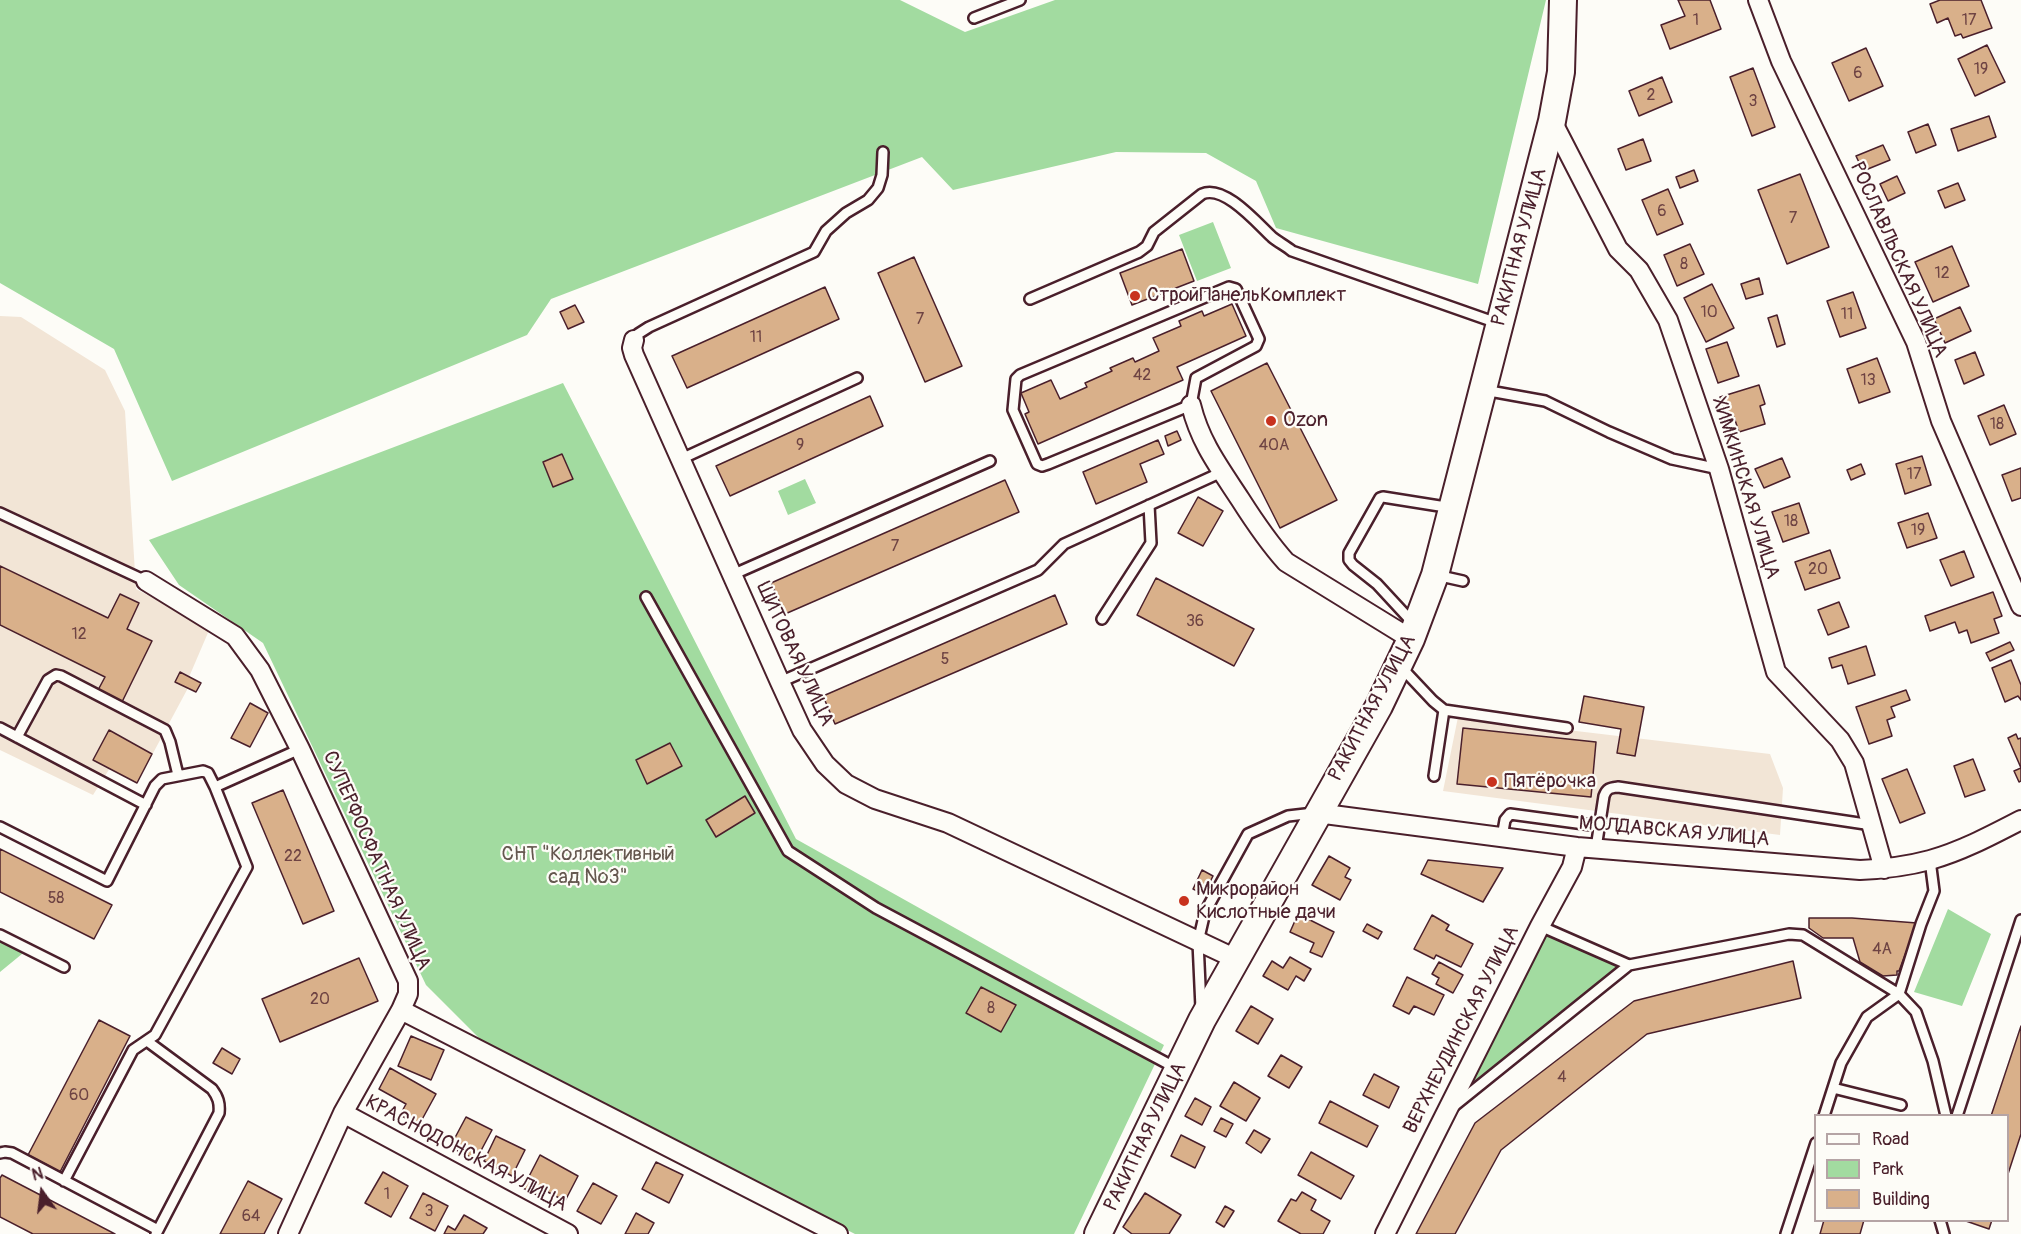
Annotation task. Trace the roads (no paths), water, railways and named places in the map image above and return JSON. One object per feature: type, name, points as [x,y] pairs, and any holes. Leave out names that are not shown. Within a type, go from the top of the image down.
[{"type":"street","name":"РАКИТНАЯ УЛИЦА","points":[[1098,1234],[1202,1020],[1379,706],[1413,633],[1435,575],[1552,121],[1561,72],[1563,0]]},
{"type":"street","name":"РОСЛАВЛЬСКАЯ УЛИЦА","points":[[1758,0],[1781,61],[1916,342],[1941,421],[2021,606]]},
{"type":"street","name":"ХИМКИНСКАЯ УЛИЦА","points":[[1552,121],[1618,249],[1639,270],[1668,320],[1719,469],[1776,672],[1840,740],[1854,763],[1884,868]]},
{"type":"street","name":"ЩИТОВАЯ УЛИЦА","points":[[634,340],[632,348],[634,356],[780,682],[802,730],[825,764],[846,784],[875,799],[948,823],[1236,959]]},
{"type":"street","points":[[1191,405],[1196,427],[1206,448],[1271,546],[1286,562],[1413,633]]},
{"type":"street","name":"СУПЕРФОСФАТНАЯ УЛИЦА","points":[[146,581],[235,636],[260,669],[300,749],[408,981],[408,994],[401,1010],[343,1113],[288,1234]]},
{"type":"street","name":"МОЛДАВСКАЯ УЛИЦА","points":[[1317,813],[1577,847],[1860,870],[1930,860],[1982,840],[2021,820]]},
{"type":"street","name":"ВЕРХНЕУДИНСКАЯ УЛИЦА","points":[[1385,1234],[1572,867],[1577,847]]},
{"type":"street","points":[[401,1010],[838,1234]]},
{"type":"street","name":"КРАСНОДОНСКАЯ УЛИЦА","points":[[343,1113],[568,1234]]},
{"type":"lane","points":[[974,18],[1020,0]]},
{"type":"lane","points":[[634,340],[638,334],[649,327],[814,252],[826,231],[846,213],[868,200],[878,188],[882,175],[883,152]]},
{"type":"lane","points":[[1030,299],[1139,252],[1147,246],[1154,232],[1202,194],[1212,192],[1229,198],[1275,240],[1292,250],[1500,324]]},
{"type":"lane","points":[[1233,287],[1259,343],[1196,378],[1191,405],[1042,466],[1036,464],[1013,410],[1014,383],[1020,375],[1233,287]]},
{"type":"lane","points":[[681,459],[856,378]]},
{"type":"lane","points":[[1482,390],[1545,402],[1672,459],[1719,469]]},
{"type":"lane","points":[[732,575],[990,461]]},
{"type":"lane","points":[[780,682],[1038,570],[1064,544],[1222,472]]},
{"type":"lane","points":[[1413,633],[1377,584],[1353,565],[1349,560],[1349,553],[1380,498],[1452,508]]},
{"type":"lane","points":[[1102,619],[1151,543],[1149,505]]},
{"type":"lane","points":[[0,513],[146,581]]},
{"type":"lane","points":[[1435,575],[1463,581]]},
{"type":"lane","points":[[646,597],[788,851],[876,908],[1179,1070]]},
{"type":"lane","points":[[1399,665],[1444,710],[1567,728]]},
{"type":"lane","points":[[18,737],[48,680],[56,675],[61,676],[165,730],[178,775]]},
{"type":"lane","points":[[1434,776],[1444,710]]},
{"type":"lane","points":[[0,728],[146,805]]},
{"type":"lane","points":[[215,787],[300,749]]},
{"type":"lane","points":[[0,827],[107,881],[158,782],[178,775],[203,771],[208,774],[215,787],[247,867],[155,1035],[133,1050],[64,1181]]},
{"type":"lane","points":[[1596,848],[1606,791],[1618,787],[1872,825]]},
{"type":"lane","points":[[1202,1020],[1198,942],[1205,912],[1248,834],[1288,816],[1317,813]]},
{"type":"lane","points":[[1502,837],[1505,820],[1510,814],[1599,826]]},
{"type":"lane","points":[[1825,1114],[1841,1063],[1867,1017],[1899,994],[1934,891],[1930,860]]},
{"type":"lane","points":[[1958,1114],[2021,920]]},
{"type":"lane","points":[[1540,926],[1629,965]]},
{"type":"lane","points":[[1446,1113],[1629,965],[1789,934],[1803,935],[1899,994],[1916,1012],[1933,1061],[1946,1114]]},
{"type":"lane","points":[[0,935],[64,967]]},
{"type":"lane","points":[[0,1153],[12,1153],[157,1232],[219,1113],[220,1105],[212,1089],[147,1041]]},
{"type":"lane","points":[[1833,1088],[1901,1106]]},
{"type":"lane","points":[[1786,1234],[1814,1146]]},
{"type":"place","name":"СтройПанельКомплект","points":[[1135,296]]},
{"type":"place","name":"Ozon","points":[[1271,421]]},
{"type":"place","name":"Пятёрочка","points":[[1492,782]]},
{"type":"place","name":"Микрорайон Кислотные дачи","points":[[1184,901]]},
{"type":"park label","name":"СНТ \"Коллективный сад №3\"","points":[[588,866]]}]
